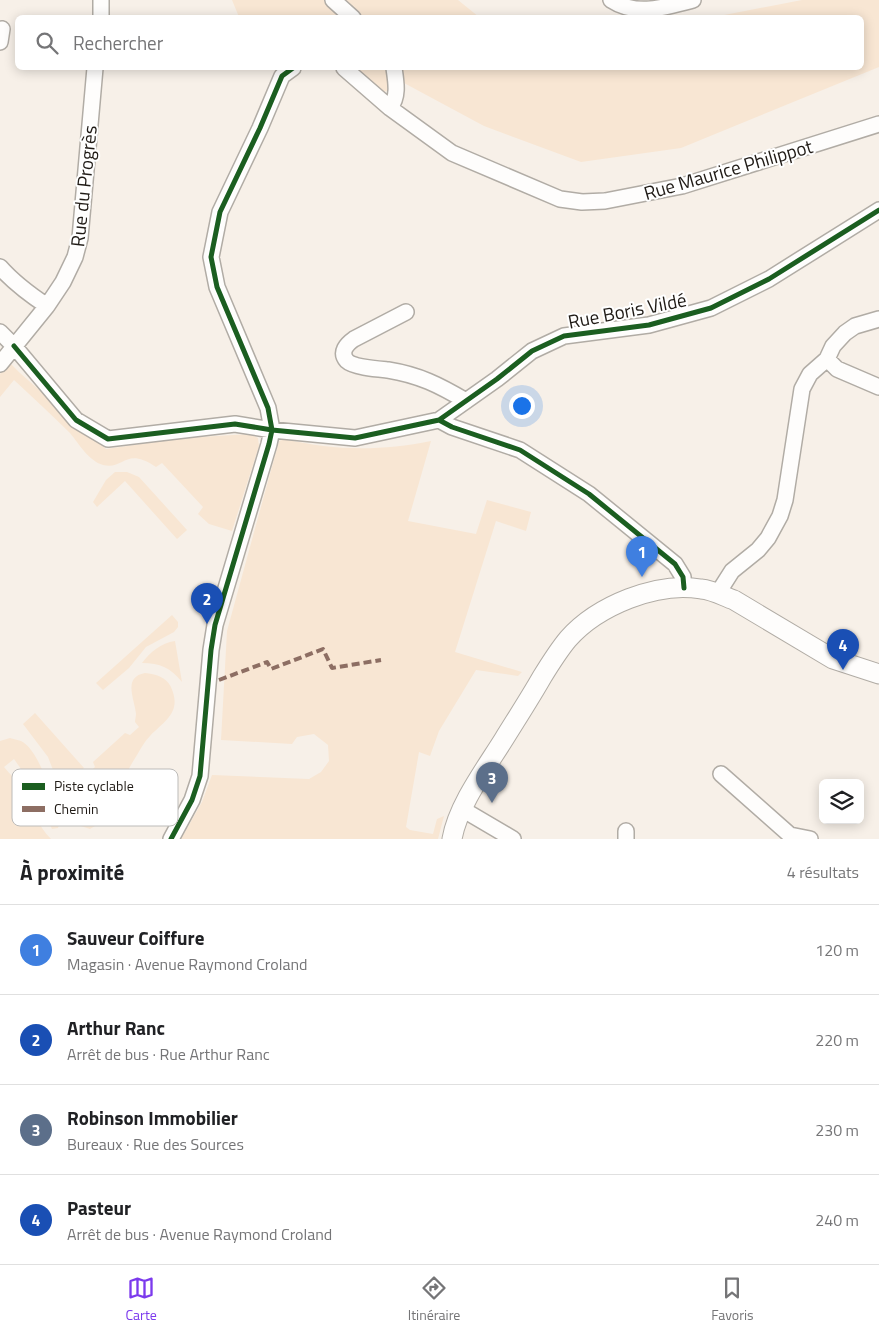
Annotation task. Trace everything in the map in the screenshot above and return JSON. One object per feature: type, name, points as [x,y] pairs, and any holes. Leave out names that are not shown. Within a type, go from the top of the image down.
[{"type":"main road","points":[[452,839],[462,809],[550,665],[568,639],[608,607],[638,596],[673,588],[701,588],[734,600],[834,659],[854,668],[879,674]]},
{"type":"street","points":[[101,0],[101,15]]},
{"type":"street","points":[[333,0],[350,15]]},
{"type":"street","points":[[611,0],[622,7],[652,10],[693,0]]},
{"type":"street","name":"Rue du Progrès","points":[[0,364],[47,306],[63,282],[76,257],[80,238],[95,70]]},
{"type":"street","points":[[171,839],[192,800],[200,776],[212,638],[222,598],[270,444],[272,430],[268,408],[217,287],[211,257],[220,212],[260,128],[282,76],[290,70]]},
{"type":"street","name":"Rue Maurice Philippot","points":[[346,70],[390,108],[452,153],[560,198],[582,202],[605,201],[682,186],[879,124]]},
{"type":"street","points":[[390,108],[394,102],[397,85],[394,70]]},
{"type":"street","name":"Rue Boris Vildé","points":[[439,420],[497,379],[532,351],[564,336],[649,325],[711,308],[769,279],[879,210]]},
{"type":"street","points":[[0,267],[22,289],[47,306]]},
{"type":"street","points":[[406,312],[347,344],[344,352],[345,359],[351,364],[428,380],[466,401]]},
{"type":"street","points":[[718,593],[732,571],[758,550],[768,538],[780,516],[785,500],[802,389],[810,374],[827,359],[833,346],[845,333],[854,326],[879,319]]},
{"type":"street","points":[[0,332],[76,420],[108,439],[235,424],[272,430],[355,438],[439,420],[452,427],[520,450],[589,494],[675,564],[683,577],[684,588]]},
{"type":"street","points":[[827,359],[836,369],[879,387]]},
{"type":"street","points":[[721,774],[791,837],[810,839]]},
{"type":"street","points":[[462,809],[513,839]]},
{"type":"shaded area","points":[[232,0],[458,0],[477,15],[238,15]]},
{"type":"shaded area","points":[[802,0],[879,0],[879,67],[681,148],[581,162],[484,126],[404,83],[382,93],[346,70],[864,70],[864,15],[724,15]]},
{"type":"shaded area","points":[[9,362],[106,449],[183,438],[250,434],[258,438],[259,446],[232,531],[209,524],[198,514],[203,507],[162,463],[156,467],[146,461],[131,458],[110,466],[98,463],[89,456],[70,433],[14,380],[0,397],[0,374]]},
{"type":"shaded area","points":[[285,439],[340,448],[394,447],[431,441],[408,521],[476,534],[487,500],[531,512],[526,531],[496,521],[455,652],[522,672],[518,676],[476,670],[439,731],[430,756],[419,752],[406,827],[410,830],[433,834],[437,819],[444,816],[438,839],[181,839],[202,802],[212,775],[309,779],[321,772],[329,761],[328,745],[314,734],[297,737],[292,744],[221,740],[227,631],[279,441]]},
{"type":"shaded area","points":[[115,472],[127,472],[139,477],[187,530],[177,539],[125,481],[97,507],[93,502],[106,480]]},
{"type":"shaded area","points":[[172,615],[178,622],[178,627],[174,632],[146,647],[129,668],[103,690],[96,683]]},
{"type":"shaded area","points":[[175,641],[182,682],[165,667],[142,663],[156,649]]},
{"type":"shaded area","points":[[145,673],[153,674],[169,684],[175,703],[171,715],[150,736],[129,769],[93,769],[95,767],[93,762],[125,733],[130,735],[139,727],[135,722],[136,714],[132,696],[132,684],[138,675]]},
{"type":"shaded area","points":[[35,713],[84,768],[53,769],[48,757],[23,724]]},
{"type":"shaded area","points":[[10,738],[21,741],[28,746],[42,769],[21,769],[14,759],[4,767],[12,777],[12,826],[41,826],[51,839],[0,839],[0,741]]},
{"type":"shaded area","points":[[51,826],[59,826],[58,828],[52,829]]},
{"type":"shaded area","points":[[81,826],[95,826],[90,829]]},
{"type":"marked path","points":[[219,680],[267,662],[271,669],[323,649],[332,668],[381,660]]},
{"type":"cycle path","points":[[178,826],[192,800],[200,776],[211,650],[215,625],[272,430],[268,408],[217,287],[211,257],[220,212],[260,128],[282,76],[290,70]]},
{"type":"cycle path","points":[[14,346],[76,420],[108,439],[235,424],[272,430],[355,438],[439,420],[497,379],[532,351],[564,336],[649,325],[711,308],[769,279],[879,210]]},
{"type":"cycle path","points":[[439,420],[452,427],[520,450],[589,494],[675,564],[683,577],[684,588]]},
{"type":"cycle path","points":[[171,839],[178,826]]},
{"type":"place","name":"Sauveur Coiffure","points":[[642,577]]},
{"type":"place","name":"Arthur Ranc","points":[[207,624]]},
{"type":"place","name":"Pasteur","points":[[843,670]]},
{"type":"place","name":"Robinson Immobilier","points":[[492,803]]}]
